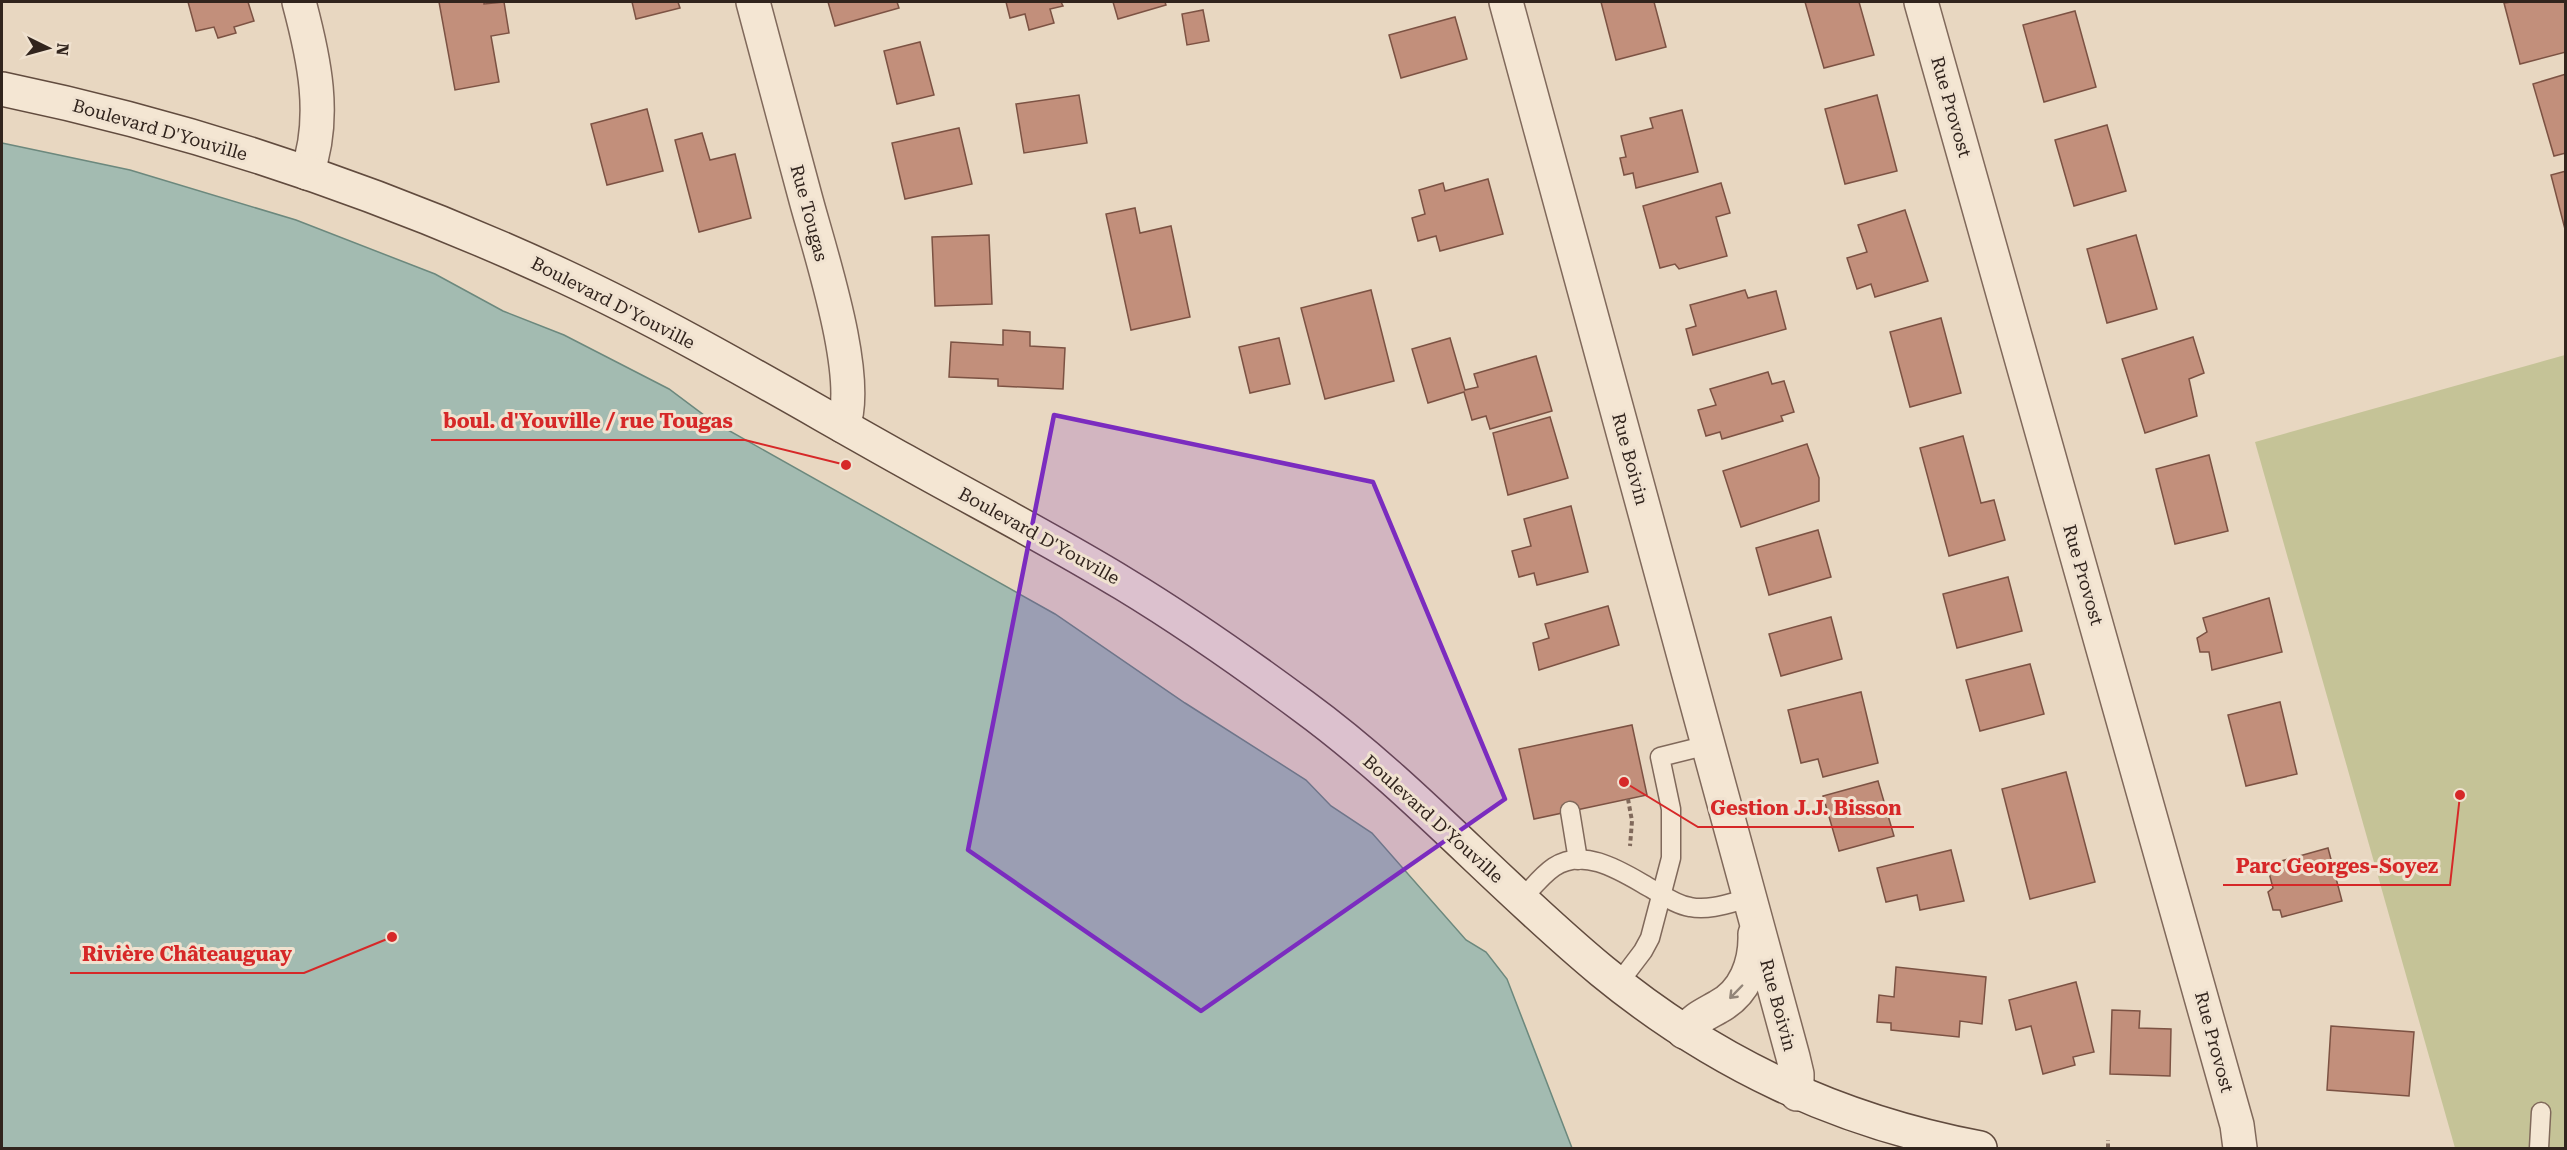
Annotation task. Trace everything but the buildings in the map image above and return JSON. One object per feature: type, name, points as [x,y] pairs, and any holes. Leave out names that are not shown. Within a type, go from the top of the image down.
[{"type":"street","points":[[299,2],[311,50],[317,114],[316,148],[307,173]]},
{"type":"street","name":"Rue Tougas","points":[[753,2],[838,323],[848,388],[848,416],[843,426]]},
{"type":"street","name":"Rue Boivin","points":[[1506,2],[1797,1074],[1797,1094]]},
{"type":"street","name":"Rue Provost","points":[[1921,2],[2181,920],[2237,1125],[2240,1149]]},
{"type":"street","name":"Boulevard D'Youville","points":[[2,89],[183,134],[307,173],[466,233],[565,277],[660,325],[1086,561],[1161,607],[1226,651],[1305,707],[1383,770],[1618,984],[1684,1032],[1741,1066],[1797,1094],[1896,1129],[1980,1149]]},
{"type":"street","name":"Rue Boivin","points":[[1684,1032],[1693,1021],[1720,1006],[1737,993],[1744,983],[1753,956],[1751,907]]},
{"type":"lane","points":[[1618,984],[1650,938],[1663,896],[1671,858],[1671,809],[1660,757],[1708,745]]},
{"type":"lane","points":[[1570,811],[1578,860]]},
{"type":"lane","points":[[1522,899],[1555,867],[1585,859],[1623,873],[1663,896],[1690,907],[1751,907]]},
{"type":"lane","points":[[2539,1149],[2541,1112]]},
{"type":"path","points":[[1623,873],[1631,840],[1632,821],[1628,799]]},
{"type":"path","points":[[2108,1140],[2108,1149]]},
{"type":"highlighted area","points":[[1054,415],[1373,482],[1505,799],[1201,1011],[968,850]]},
{"type":"shaded area","points":[[2,143],[130,170],[296,220],[435,274],[503,311],[564,335],[669,389],[712,421],[1055,614],[1185,703],[1306,780],[1331,806],[1372,833],[1466,940],[1486,952],[1507,979],[1572,1148],[2,1148]]},
{"type":"shaded area","points":[[2565,355],[2565,1148],[2455,1148],[2255,442]]},
{"type":"place","name":"boul. d'Youville / rue Tougas","points":[[846,465]]},
{"type":"place","name":"Gestion J.J. Bisson","points":[[1624,782]]},
{"type":"place","name":"Parc Georges-Soyez","points":[[2460,795]]},
{"type":"place","name":"Rivière Châteauguay","points":[[392,937]]}]
